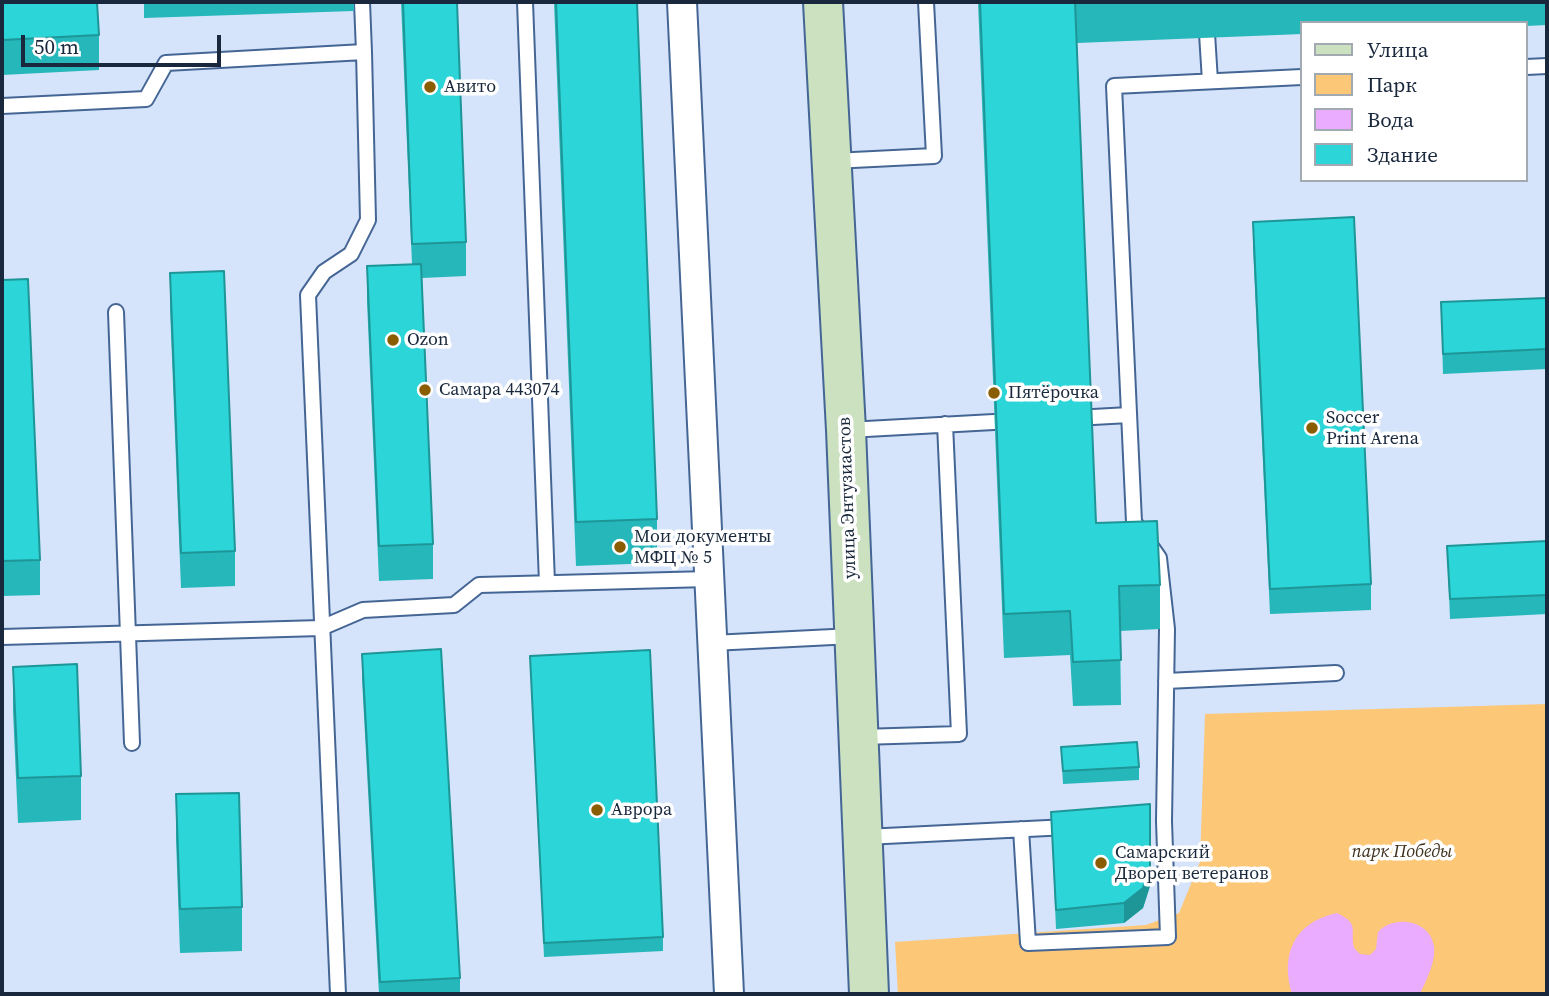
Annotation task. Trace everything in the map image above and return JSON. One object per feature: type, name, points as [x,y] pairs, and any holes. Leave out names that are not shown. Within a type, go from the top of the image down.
[{"type":"main road","name":"улица Энтузиастов","points":[[823,2],[846,430],[869,994]]},
{"type":"street","points":[[682,2],[729,994]]},
{"type":"lane","points":[[338,994],[308,295],[324,272],[351,254],[368,220],[362,2]]},
{"type":"lane","points":[[525,2],[547,583]]},
{"type":"lane","points":[[832,161],[934,156],[926,2]]},
{"type":"lane","points":[[1205,2],[1210,81]]},
{"type":"lane","points":[[2,106],[146,99],[166,63],[364,52]]},
{"type":"lane","points":[[1528,67],[1547,66]]},
{"type":"lane","points":[[1021,829],[1028,943],[1168,937],[1157,822],[1167,629],[1160,558],[1134,522],[1114,86],[1300,77]]},
{"type":"lane","points":[[116,312],[132,743]]},
{"type":"lane","points":[[1063,419],[1129,415]]},
{"type":"lane","points":[[846,430],[1024,421]]},
{"type":"lane","points":[[857,737],[959,734],[945,424]]},
{"type":"lane","points":[[2,637],[321,628],[363,610],[453,605],[479,585],[709,579]]},
{"type":"lane","points":[[712,643],[853,636]]},
{"type":"lane","points":[[1166,681],[1336,673]]},
{"type":"lane","points":[[861,837],[1086,826]]},
{"type":"green space","name":"парк Победы","points":[[1547,704],[1547,994],[898,994],[895,942],[1146,925],[1179,913],[1200,862],[1205,714]]},
{"type":"water","points":[[1337,913],[1349,920],[1353,928],[1354,948],[1360,954],[1370,955],[1376,949],[1378,932],[1393,923],[1411,923],[1426,931],[1434,947],[1434,958],[1420,994],[1292,994],[1288,966],[1294,942],[1310,924]]},
{"type":"building","points":[[2,2],[97,2],[99,35],[2,40]]},
{"type":"building","points":[[403,2],[457,2],[466,242],[412,244]]},
{"type":"building","points":[[556,2],[637,2],[657,519],[576,522]]},
{"type":"building","points":[[980,2],[1075,2],[1096,523],[1157,521],[1160,585],[1119,586],[1121,660],[1073,662],[1070,611],[1004,614]]},
{"type":"building","name":"Soccer Print Arena","points":[[1354,217],[1371,584],[1270,589],[1253,222]]},
{"type":"building","points":[[421,264],[433,544],[379,546],[367,266]]},
{"type":"building","points":[[224,271],[235,551],[181,553],[170,273]]},
{"type":"building","points":[[28,279],[40,560],[2,561],[2,280]]},
{"type":"building","points":[[1547,298],[1547,349],[1443,354],[1441,302]]},
{"type":"building","points":[[1547,541],[1547,595],[1450,599],[1447,546]]},
{"type":"building","points":[[441,649],[460,978],[380,982],[362,654]]},
{"type":"building","name":"Аврора","points":[[650,650],[663,937],[544,943],[530,656]]},
{"type":"building","points":[[77,664],[81,776],[18,778],[13,667]]},
{"type":"building","points":[[1137,742],[1139,767],[1063,771],[1061,747]]},
{"type":"building","points":[[239,793],[242,907],[180,909],[176,794]]},
{"type":"building","points":[[1150,804],[1150,866],[1143,888],[1124,903],[1056,910],[1051,812]]},
{"type":"place","name":"Авито","points":[[430,87]]},
{"type":"place","name":"Ozon","points":[[393,340]]},
{"type":"place","name":"Самара 443074","points":[[425,390]]},
{"type":"place","name":"Пятёрочка","points":[[994,393]]},
{"type":"place","name":"Soccer Print Arena","points":[[1312,428]]},
{"type":"place","name":"Мои документы МФЦ № 5","points":[[620,547]]},
{"type":"place","name":"Аврора","points":[[597,810]]},
{"type":"place","name":"Самарский Дворец ветеранов","points":[[1101,863]]}]
